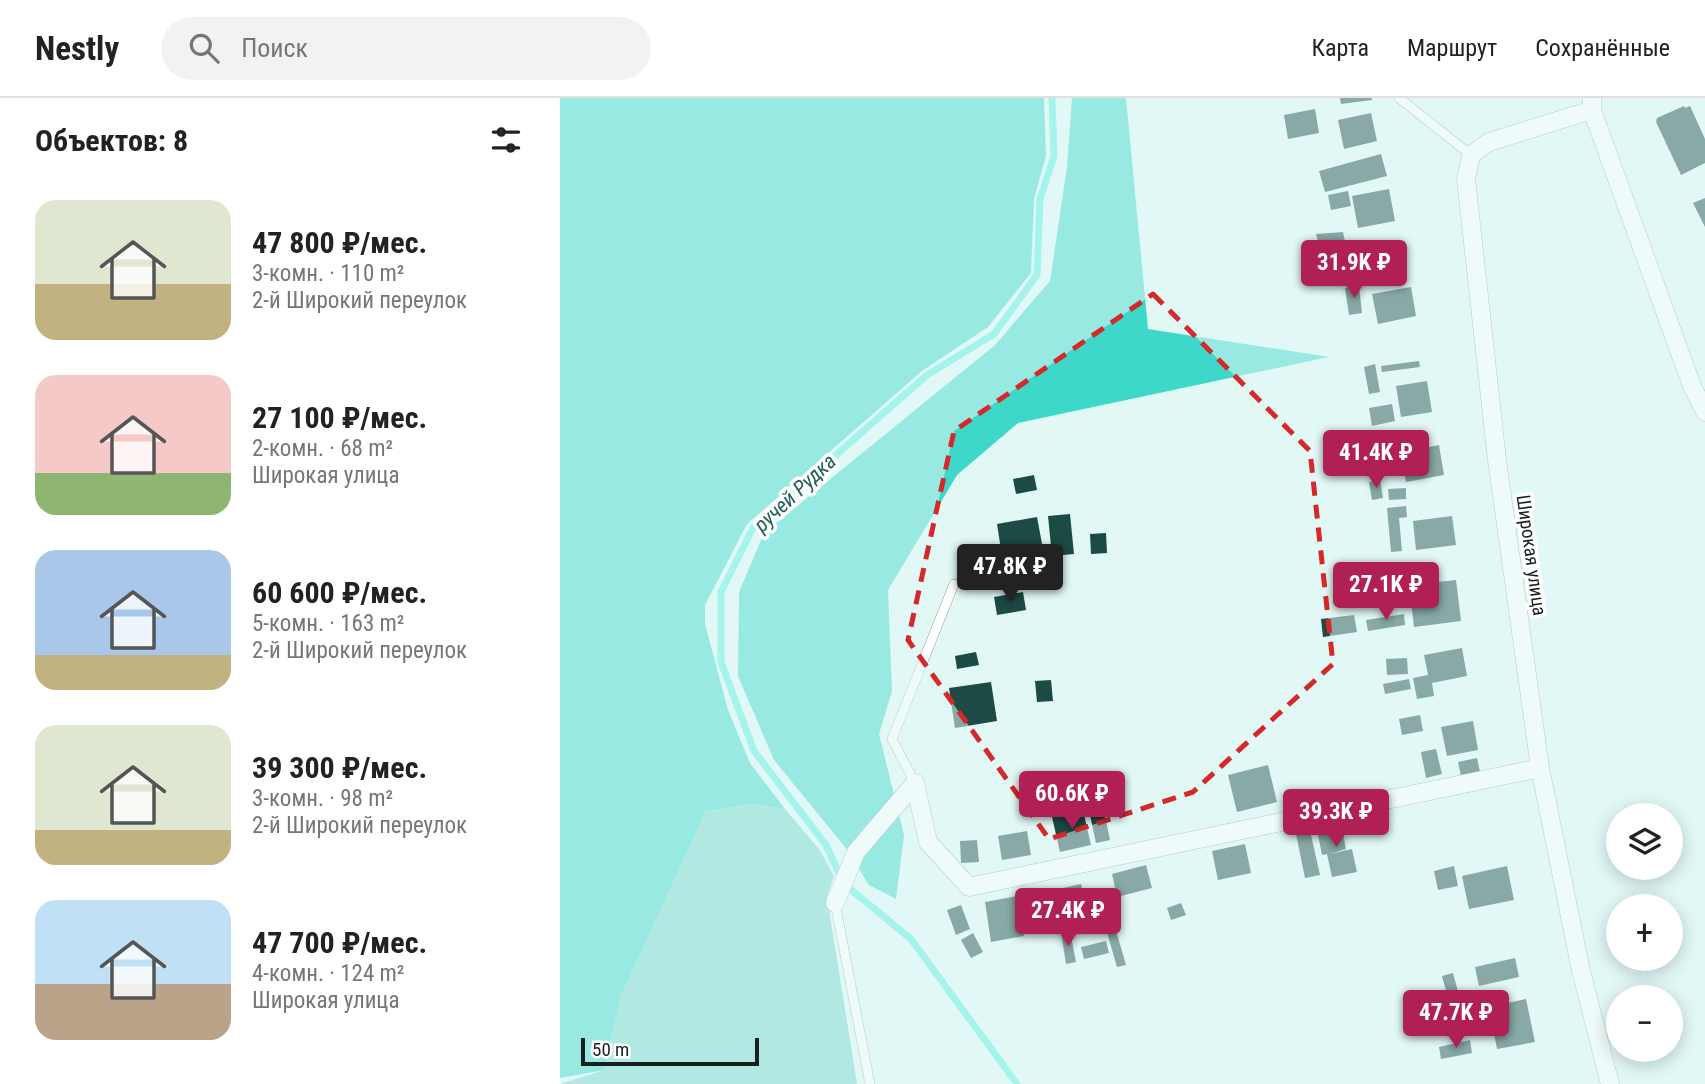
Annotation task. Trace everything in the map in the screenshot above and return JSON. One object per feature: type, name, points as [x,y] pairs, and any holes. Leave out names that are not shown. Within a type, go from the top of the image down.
[{"type":"street","points":[[1471,155],[1489,142],[1592,104],[1692,386],[1705,412]]},
{"type":"street","name":"Широкая улица","points":[[1471,155],[1466,179],[1497,460],[1540,768],[1581,971],[1610,1084]]},
{"type":"street","points":[[915,783],[928,842],[969,887],[1540,768]]},
{"type":"street","points":[[835,903],[856,852],[915,783]]},
{"type":"lane","points":[[1399,98],[1471,155]]},
{"type":"lane","points":[[915,783],[892,739],[954,584]]},
{"type":"lane","points":[[835,903],[870,1084]]},
{"type":"highlighted area","points":[[1153,294],[1310,451],[1333,664],[1193,792],[1049,839],[908,640],[954,431]]},
{"type":"shaded area","points":[[560,98],[1044,98],[1046,156],[1034,199],[1031,273],[988,327],[922,371],[747,524],[705,605],[705,624],[728,710],[750,763],[785,809],[750,804],[706,811],[621,996],[604,1070],[560,1078]]},
{"type":"shaded area","points":[[1072,98],[1126,98],[1148,329],[1329,357],[1018,423],[957,475],[888,590],[892,691],[879,734],[904,835],[896,899],[869,885],[845,847],[774,760],[738,676],[739,592],[764,533],[995,345],[1050,281],[1067,167]]},
{"type":"shaded area","points":[[750,804],[785,809],[819,849],[834,876],[827,897],[857,1084],[560,1084],[604,1070],[621,996],[706,811]]},
{"type":"building","points":[[1340,98],[1372,98],[1372,100],[1341,104]]},
{"type":"building","points":[[1690,106],[1705,139],[1705,163],[1681,175],[1656,122],[1657,118]]},
{"type":"building","points":[[1315,109],[1319,133],[1288,139],[1284,115]]},
{"type":"building","points":[[1371,113],[1377,141],[1344,149],[1338,120]]},
{"type":"building","points":[[1381,154],[1387,176],[1325,192],[1319,171]]},
{"type":"building","points":[[1389,189],[1395,221],[1358,228],[1352,196]]},
{"type":"building","points":[[1348,191],[1351,206],[1331,210],[1328,195]]},
{"type":"building","points":[[1705,198],[1705,227],[1693,203]]},
{"type":"building","points":[[1343,232],[1348,256],[1323,260],[1316,234]]},
{"type":"building","points":[[1377,266],[1378,276],[1359,279],[1358,268]]},
{"type":"building","points":[[1359,286],[1362,313],[1349,315],[1345,288]]},
{"type":"building","points":[[1411,287],[1416,316],[1378,324],[1372,294]]},
{"type":"building","points":[[1419,361],[1420,367],[1382,372],[1381,366]]},
{"type":"building","points":[[1375,364],[1380,392],[1369,394],[1364,367]]},
{"type":"building","points":[[1427,381],[1432,412],[1401,417],[1396,386]]},
{"type":"building","points":[[1392,404],[1395,421],[1372,426],[1369,408]]},
{"type":"building","points":[[1439,445],[1444,475],[1406,482],[1400,453]]},
{"type":"building","points":[[1380,455],[1383,467],[1361,472],[1359,459]]},
{"type":"building","points":[[1034,475],[1037,490],[1016,494],[1013,479]]},
{"type":"building","points":[[1380,480],[1383,498],[1372,500],[1369,482]]},
{"type":"building","points":[[1406,488],[1406,499],[1389,500],[1388,489]]},
{"type":"building","points":[[1406,506],[1407,517],[1399,518],[1402,551],[1391,552],[1387,508]]},
{"type":"building","points":[[1070,514],[1074,554],[1052,556],[1048,516]]},
{"type":"building","points":[[1452,516],[1456,545],[1416,550],[1413,521]]},
{"type":"building","points":[[1037,517],[1043,549],[1002,556],[997,524]]},
{"type":"building","points":[[1106,533],[1107,553],[1091,554],[1090,534]]},
{"type":"building","points":[[1456,580],[1461,621],[1414,627],[1409,585]]},
{"type":"building","points":[[1393,585],[1395,601],[1360,604],[1358,588]]},
{"type":"building","points":[[1023,592],[1026,610],[997,615],[994,597]]},
{"type":"building","points":[[1404,614],[1405,625],[1368,631],[1366,620]]},
{"type":"building","points":[[1354,615],[1357,632],[1323,637],[1321,619]]},
{"type":"building","points":[[1462,648],[1467,676],[1432,683],[1434,696],[1417,699],[1413,678],[1428,675],[1424,655]]},
{"type":"building","points":[[976,652],[979,665],[957,669],[955,656]]},
{"type":"building","points":[[1407,658],[1408,674],[1387,675],[1386,659]]},
{"type":"building","points":[[1409,679],[1411,689],[1385,694],[1383,684]]},
{"type":"building","points":[[1051,680],[1053,701],[1037,702],[1035,681]]},
{"type":"building","points":[[991,682],[997,721],[955,728],[949,688]]},
{"type":"building","points":[[1420,715],[1423,731],[1402,735],[1399,719]]},
{"type":"building","points":[[1473,721],[1478,750],[1447,756],[1441,727]]},
{"type":"building","points":[[1436,749],[1442,774],[1426,778],[1421,752]]},
{"type":"building","points":[[1477,758],[1480,772],[1461,776],[1458,762]]},
{"type":"building","points":[[1268,765],[1277,802],[1237,812],[1228,775]]},
{"type":"building","points":[[1083,810],[1091,845],[1060,852],[1052,817]]},
{"type":"building","points":[[1104,811],[1110,840],[1096,843],[1090,815]]},
{"type":"building","points":[[1340,820],[1346,849],[1330,854],[1352,849],[1357,872],[1332,877],[1327,854],[1322,855],[1316,825]]},
{"type":"building","points":[[1309,826],[1320,875],[1305,878],[1295,829]]},
{"type":"building","points":[[1027,831],[1031,855],[1002,860],[998,836]]},
{"type":"building","points":[[977,840],[979,862],[961,863],[960,841]]},
{"type":"building","points":[[1245,844],[1251,873],[1218,880],[1212,851]]},
{"type":"building","points":[[1146,865],[1152,888],[1117,897],[1112,874]]},
{"type":"building","points":[[1454,866],[1458,886],[1438,890],[1434,871]]},
{"type":"building","points":[[1507,866],[1514,900],[1469,909],[1462,876]]},
{"type":"building","points":[[1081,884],[1090,922],[1063,928],[1054,890]]},
{"type":"building","points":[[1017,896],[1024,936],[991,942],[985,902]]},
{"type":"building","points":[[1181,903],[1186,915],[1171,920],[1167,908]]},
{"type":"building","points":[[961,905],[970,929],[956,935],[947,910]]},
{"type":"building","points":[[1115,927],[1126,965],[1117,967],[1106,929]]},
{"type":"building","points":[[1070,931],[1076,962],[1066,964],[1061,932]]},
{"type":"building","points":[[973,933],[983,952],[971,958],[961,940]]},
{"type":"building","points":[[1106,941],[1109,953],[1084,959],[1081,947]]},
{"type":"building","points":[[1515,958],[1519,977],[1479,986],[1475,967]]},
{"type":"building","points":[[1453,973],[1459,995],[1448,998],[1442,976]]},
{"type":"building","points":[[1483,994],[1486,1019],[1468,1022],[1465,997]]},
{"type":"building","points":[[1526,999],[1535,1042],[1497,1049],[1489,1007]]},
{"type":"building","points":[[1470,1040],[1472,1053],[1441,1059],[1439,1047]]},
{"type":"waterway","name":"ручей Рудка","points":[[1017,1084],[911,939],[844,884],[826,845],[754,751],[721,662],[721,592],[753,528],[927,375],[994,334],[1037,275],[1040,199],[1054,156],[1052,98]]}]
